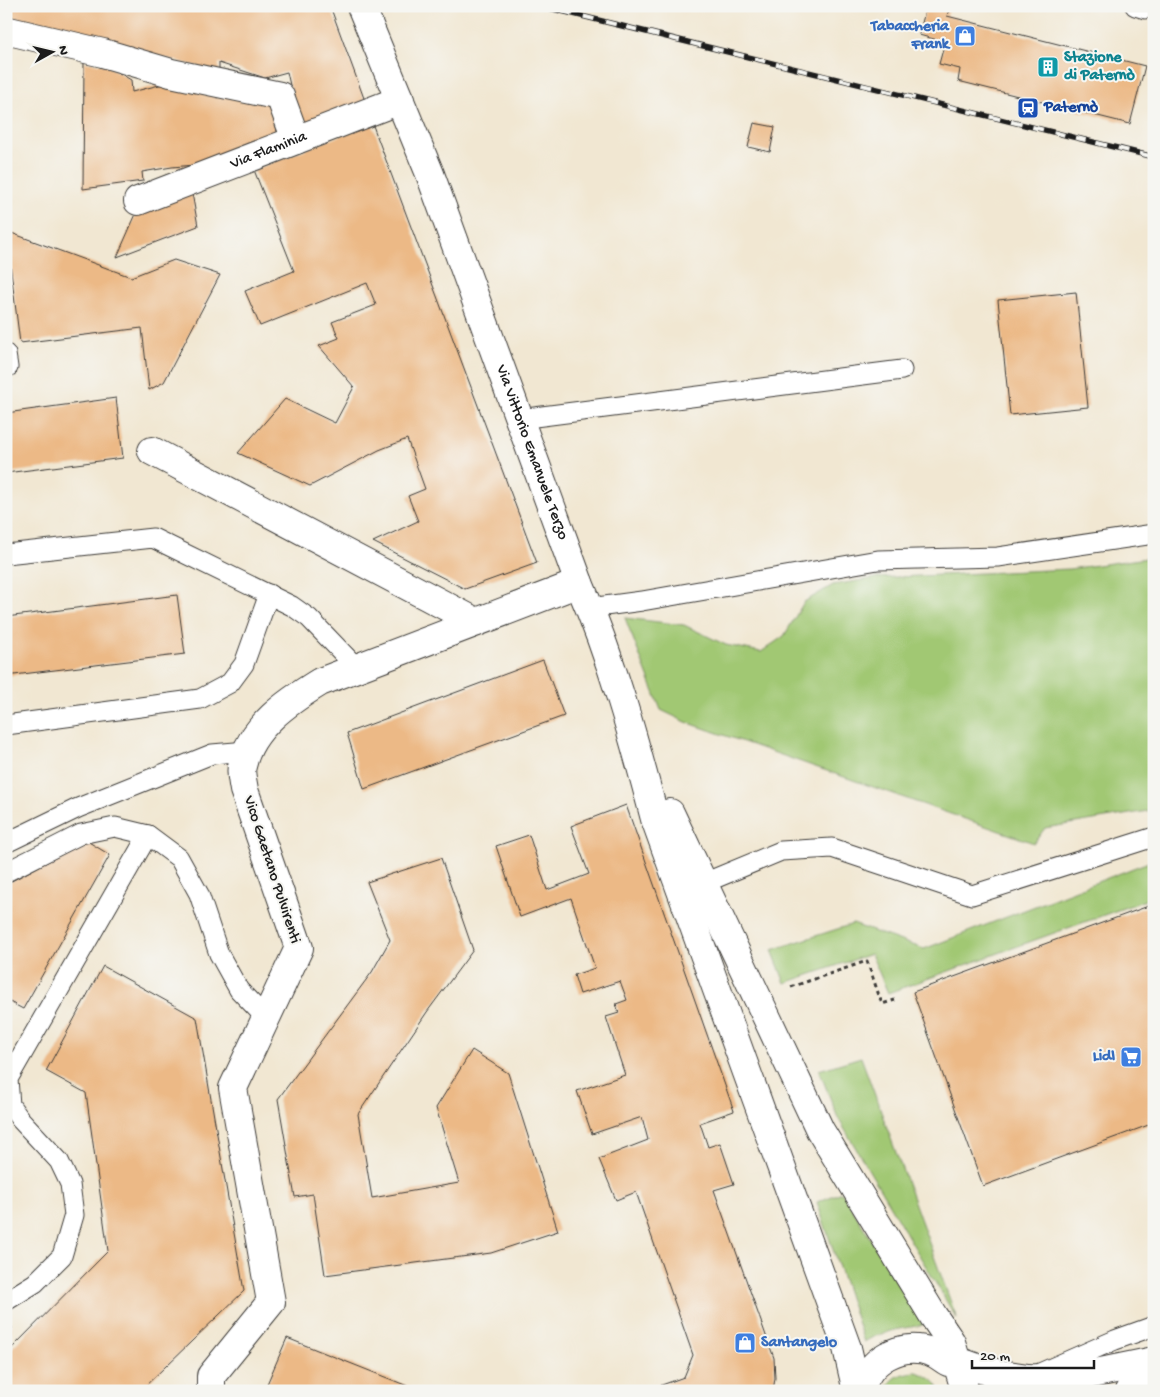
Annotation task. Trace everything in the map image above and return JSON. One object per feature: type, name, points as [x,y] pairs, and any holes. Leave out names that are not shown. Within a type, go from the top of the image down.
[{"type":"street","points":[[362,6],[430,174]]},
{"type":"street","points":[[380,6],[430,174]]},
{"type":"street","points":[[9,31],[103,53],[171,73],[280,96],[296,140]]},
{"type":"street","name":"Via Flaminia","points":[[138,201],[400,100]]},
{"type":"street","name":"Via Vittorio Emanuele Terzo","points":[[430,174],[579,584],[590,608],[631,730]]},
{"type":"street","points":[[152,451],[476,622]]},
{"type":"street","name":"Vico Gaetano Pulvirenti","points":[[211,1391],[211,1376],[270,1302],[233,1088],[299,948],[244,790],[241,768],[247,751],[257,734],[289,702],[320,682],[579,584]]},
{"type":"street","points":[[631,730],[820,1130],[951,1342],[962,1378]]},
{"type":"street","points":[[631,730],[655,819],[860,1388]]},
{"type":"street","points":[[860,1388],[874,1364],[891,1352],[912,1348],[932,1352],[962,1378]]},
{"type":"street","points":[[962,1378],[980,1369],[1028,1378],[1062,1380],[1154,1361]]},
{"type":"street","points":[[1130,1391],[1154,1381]]},
{"type":"lane","points":[[1135,6],[1145,8],[1146,6]]},
{"type":"lane","points":[[6,354],[8,367],[6,368]]},
{"type":"lane","points":[[519,419],[902,370]]},
{"type":"lane","points":[[590,608],[642,601],[878,560],[998,557],[1154,534]]},
{"type":"lane","points":[[6,554],[153,538],[292,606],[309,618],[357,668]]},
{"type":"lane","points":[[6,724],[200,699],[230,682],[244,664],[269,594]]},
{"type":"lane","points":[[6,843],[78,808],[212,754],[247,751]]},
{"type":"lane","points":[[6,872],[81,834],[115,827],[148,835],[179,858],[199,894],[219,954],[239,990],[266,1018]]},
{"type":"lane","points":[[6,1301],[35,1283],[62,1256],[74,1215],[70,1184],[59,1161],[20,1119],[10,1105],[7,1078],[148,835]]},
{"type":"lane","points":[[704,883],[781,851],[832,848],[972,895],[1154,837]]},
{"type":"lane","points":[[1028,1378],[1115,1340],[1154,1326]]},
{"type":"path","points":[[790,988],[867,961],[882,1004],[895,1000]]},
{"type":"green space","points":[[1154,557],[1154,810],[1045,828],[1034,843],[686,722],[661,710],[625,618],[684,625],[726,645],[761,652],[784,636],[804,602],[833,585],[876,578],[1069,569]]},
{"type":"green space","points":[[1154,860],[1154,897],[888,993],[871,954],[785,983],[772,950],[853,924],[924,949]]},
{"type":"green space","points":[[861,1057],[957,1319],[838,1118],[819,1070]]},
{"type":"green space","points":[[842,1192],[923,1325],[885,1333],[864,1342],[817,1202]]},
{"type":"green space","points":[[917,1372],[934,1381],[940,1391],[885,1391],[898,1376]]},
{"type":"building","points":[[6,6],[330,6],[365,101],[303,124],[292,94],[287,72],[265,78],[219,63],[219,72],[6,16]]},
{"type":"building","name":"Stazione di Paternò","points":[[911,6],[950,6],[947,16],[1145,66],[1130,124],[958,81],[960,69],[939,64],[945,42],[919,35],[925,11]]},
{"type":"building","points":[[84,62],[106,65],[131,80],[132,92],[171,82],[271,103],[278,136],[206,164],[142,172],[143,181],[83,189]]},
{"type":"building","points":[[372,123],[537,563],[465,589],[373,542],[418,521],[408,496],[425,489],[407,439],[379,450],[310,486],[238,453],[285,399],[335,423],[354,387],[319,346],[339,338],[332,322],[376,305],[367,283],[260,326],[245,291],[294,271],[254,170]]},
{"type":"building","points":[[754,123],[775,127],[770,152],[748,147]]},
{"type":"building","points":[[192,193],[198,226],[117,257],[136,214]]},
{"type":"building","points":[[6,231],[131,277],[174,260],[220,275],[164,382],[149,390],[142,328],[20,343]]},
{"type":"building","points":[[1076,292],[1088,407],[1010,415],[998,300]]},
{"type":"building","points":[[116,398],[123,458],[6,473],[6,413]]},
{"type":"building","points":[[177,595],[185,654],[6,676],[6,617]]},
{"type":"building","points":[[543,660],[564,716],[364,789],[347,733]]},
{"type":"building","points":[[626,805],[734,1111],[700,1123],[708,1147],[720,1143],[734,1184],[714,1190],[774,1358],[775,1378],[773,1391],[645,1391],[684,1377],[693,1355],[636,1192],[616,1200],[599,1159],[648,1140],[642,1117],[592,1134],[577,1091],[625,1075],[606,1017],[619,1013],[616,1004],[627,1000],[620,981],[580,994],[574,975],[595,968],[571,898],[520,917],[496,846],[529,835],[547,890],[589,874],[571,826]]},
{"type":"building","points":[[87,841],[110,855],[23,1009],[6,1000],[6,884]]},
{"type":"building","points":[[441,858],[473,950],[427,1012],[358,1114],[372,1198],[459,1183],[436,1108],[472,1050],[508,1073],[558,1231],[491,1253],[325,1275],[313,1194],[295,1197],[278,1099],[372,972],[390,940],[367,882]]},
{"type":"building","points":[[1154,904],[1154,1123],[983,1186],[913,992]]},
{"type":"building","points":[[103,966],[197,1018],[244,1291],[140,1391],[6,1391],[6,1354],[108,1251],[86,1093],[46,1071]]},
{"type":"building","points":[[6,1326],[12,1327],[7,1351],[6,1351]]},
{"type":"building","points":[[287,1338],[420,1391],[264,1391]]},
{"type":"railway","points":[[541,6],[1154,157]]},
{"type":"place","name":"Tabaccheria Frank","points":[[965,36]]},
{"type":"place","name":"Stazione di Paternò","points":[[1048,67]]},
{"type":"place","name":"Paternò","points":[[1028,108]]},
{"type":"place","name":"Lidl","points":[[1131,1057]]},
{"type":"place","name":"Santangelo","points":[[745,1343]]}]
